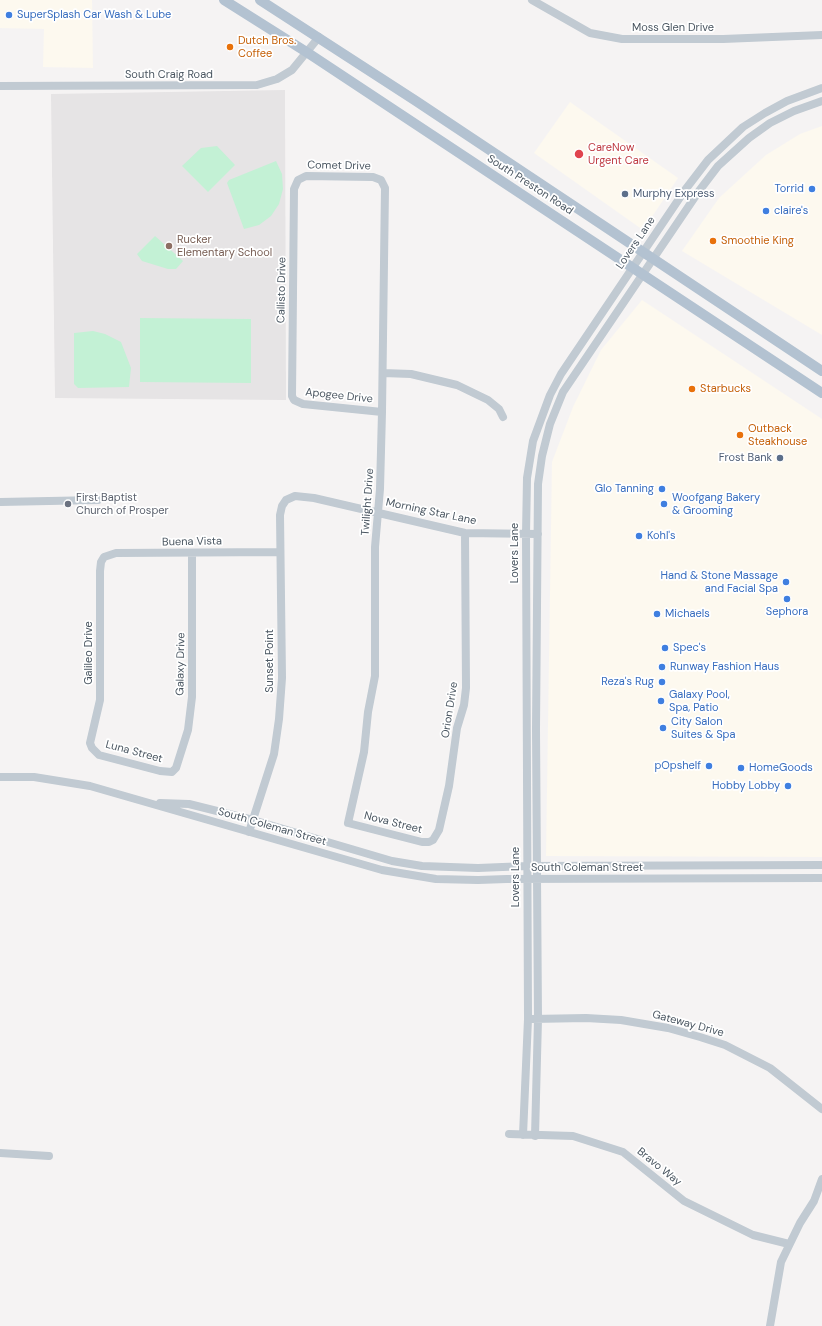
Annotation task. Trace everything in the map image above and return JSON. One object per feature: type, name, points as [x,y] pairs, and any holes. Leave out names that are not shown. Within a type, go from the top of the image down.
[{"type":"main road","name":"South Preston Road","points":[[224,0],[308,53],[822,393]]},
{"type":"main road","name":"South Preston Road","points":[[260,0],[822,371]]},
{"type":"street","name":"Moss Glen Drive","points":[[532,0],[590,33],[622,39],[723,39],[822,35]]},
{"type":"street","name":"South Craig Road","points":[[0,86],[250,86],[270,82],[283,77],[296,67],[319,38]]},
{"type":"street","name":"Lovers Lane","points":[[535,1136],[538,1019],[536,866],[526,534],[527,478],[532,449],[550,395],[561,374],[697,173],[720,147],[743,127],[776,106],[801,94],[822,88]]},
{"type":"street","name":"Lovers Lane","points":[[523,1135],[528,1019],[527,866],[538,534],[538,484],[542,456],[550,424],[563,392],[699,191],[718,166],[749,138],[770,123],[794,111],[822,100]]},
{"type":"street","name":"Comet Drive","points":[[298,180],[306,176],[373,177],[381,180]]},
{"type":"street","name":"Callisto Drive","points":[[294,400],[291,390],[294,189],[298,180]]},
{"type":"street","name":"Twilight Drive","points":[[348,823],[364,752],[368,712],[375,676],[375,548],[379,513],[386,188],[381,180]]},
{"type":"street","points":[[383,373],[411,374],[457,384],[488,400],[499,409],[503,416]]},
{"type":"street","name":"Apogee Drive","points":[[294,400],[303,404],[382,412]]},
{"type":"street","name":"Morning Star Lane","points":[[286,500],[295,496],[314,498],[465,533],[538,534]]},
{"type":"street","points":[[0,502],[98,500]]},
{"type":"street","name":"Sunset Point","points":[[249,832],[274,754],[279,719],[282,678],[280,515],[282,506],[286,500]]},
{"type":"street","name":"Orion Drive","points":[[433,840],[439,830],[449,786],[457,728],[464,705],[466,688],[465,533]]},
{"type":"street","name":"Buena Vista","points":[[104,557],[116,553],[280,552]]},
{"type":"street","name":"Galaxy Drive","points":[[172,772],[180,760],[188,730],[192,698],[192,553]]},
{"type":"street","name":"Galileo Drive","points":[[92,748],[92,736],[100,700],[100,570],[101,562],[104,557]]},
{"type":"street","name":"Luna Street","points":[[92,748],[99,755],[160,771],[172,772]]},
{"type":"street","name":"South Coleman Street","points":[[0,777],[34,777],[90,786],[382,870],[436,879],[822,878]]},
{"type":"street","name":"South Coleman Street","points":[[147,803],[189,804],[253,820],[392,861],[422,866],[478,868],[527,866],[822,865]]},
{"type":"street","name":"Nova Street","points":[[348,823],[422,842],[429,842],[433,840]]},
{"type":"street","points":[[678,865],[678,878]]},
{"type":"street","points":[[688,865],[688,878]]},
{"type":"street","name":"Gateway Drive","points":[[528,1019],[586,1018],[621,1020],[668,1028],[700,1037],[725,1045],[770,1068],[822,1109]]},
{"type":"street","name":"Bravo Way","points":[[509,1134],[573,1136],[623,1152],[684,1201],[753,1235],[789,1244]]},
{"type":"street","points":[[0,1153],[49,1156]]},
{"type":"street","points":[[770,1326],[781,1262],[800,1223],[814,1201],[822,1179]]},
{"type":"street","points":[[814,1201],[822,1197]]},
{"type":"shaded area","points":[[0,0],[92,0],[93,68],[43,67],[44,29],[0,28]]},
{"type":"shaded area","name":"Rucker Elementary School","points":[[285,90],[286,400],[55,398],[51,94]]},
{"type":"shaded area","points":[[570,102],[678,178],[643,230],[534,153]]},
{"type":"shaded area","points":[[822,126],[822,335],[682,251],[719,198],[766,155],[800,134]]},
{"type":"shaded area","points":[[642,300],[822,419],[822,857],[546,856],[552,462],[573,407],[601,350]]},
{"type":"green space","points":[[217,146],[235,165],[208,192],[182,166],[201,148]]},
{"type":"green space","points":[[276,161],[282,174],[283,189],[279,204],[271,216],[259,225],[244,229],[227,183],[229,180]]},
{"type":"green space","points":[[155,236],[183,261],[176,269],[168,269],[142,261],[137,254]]},
{"type":"green space","points":[[140,318],[251,319],[251,383],[140,382]]},
{"type":"green space","points":[[93,331],[105,334],[121,342],[131,368],[129,387],[78,388],[74,384],[74,333]]},
{"type":"place","name":"SuperSplash Car Wash & Lube","points":[[9,15]]},
{"type":"place","name":"Dutch Bros. Coffee","points":[[230,47]]},
{"type":"place","name":"CareNow Urgent Care","points":[[579,154]]},
{"type":"place","name":"Torrid","points":[[812,189]]},
{"type":"place","name":"Murphy Express","points":[[625,194]]},
{"type":"place","name":"claire's","points":[[766,211]]},
{"type":"place","name":"Smoothie King","points":[[713,241]]},
{"type":"place","name":"Rucker Elementary School","points":[[169,246]]},
{"type":"place","name":"Starbucks","points":[[692,389]]},
{"type":"place","name":"Outback Steakhouse","points":[[740,435]]},
{"type":"place","name":"Frost Bank","points":[[780,458]]},
{"type":"place","name":"Glo Tanning","points":[[662,489]]},
{"type":"place","name":"First Baptist Church of Prosper","points":[[68,504]]},
{"type":"place","name":"Woofgang Bakery & Grooming","points":[[664,504]]},
{"type":"place","name":"Kohl's","points":[[639,536]]},
{"type":"place","name":"Hand & Stone Massage and Facial Spa","points":[[786,582]]},
{"type":"place","name":"Sephora","points":[[787,599]]},
{"type":"place","name":"Michaels","points":[[657,614]]},
{"type":"place","name":"Spec's","points":[[665,648]]},
{"type":"place","name":"Runway Fashion Haus","points":[[662,667]]},
{"type":"place","name":"Reza's Rug","points":[[662,682]]},
{"type":"place","name":"Galaxy Pool, Spa, Patio","points":[[661,701]]},
{"type":"place","name":"City Salon Suites & Spa","points":[[663,728]]},
{"type":"place","name":"pOpshelf","points":[[709,766]]},
{"type":"place","name":"HomeGoods","points":[[741,768]]},
{"type":"place","name":"Hobby Lobby","points":[[788,786]]}]
